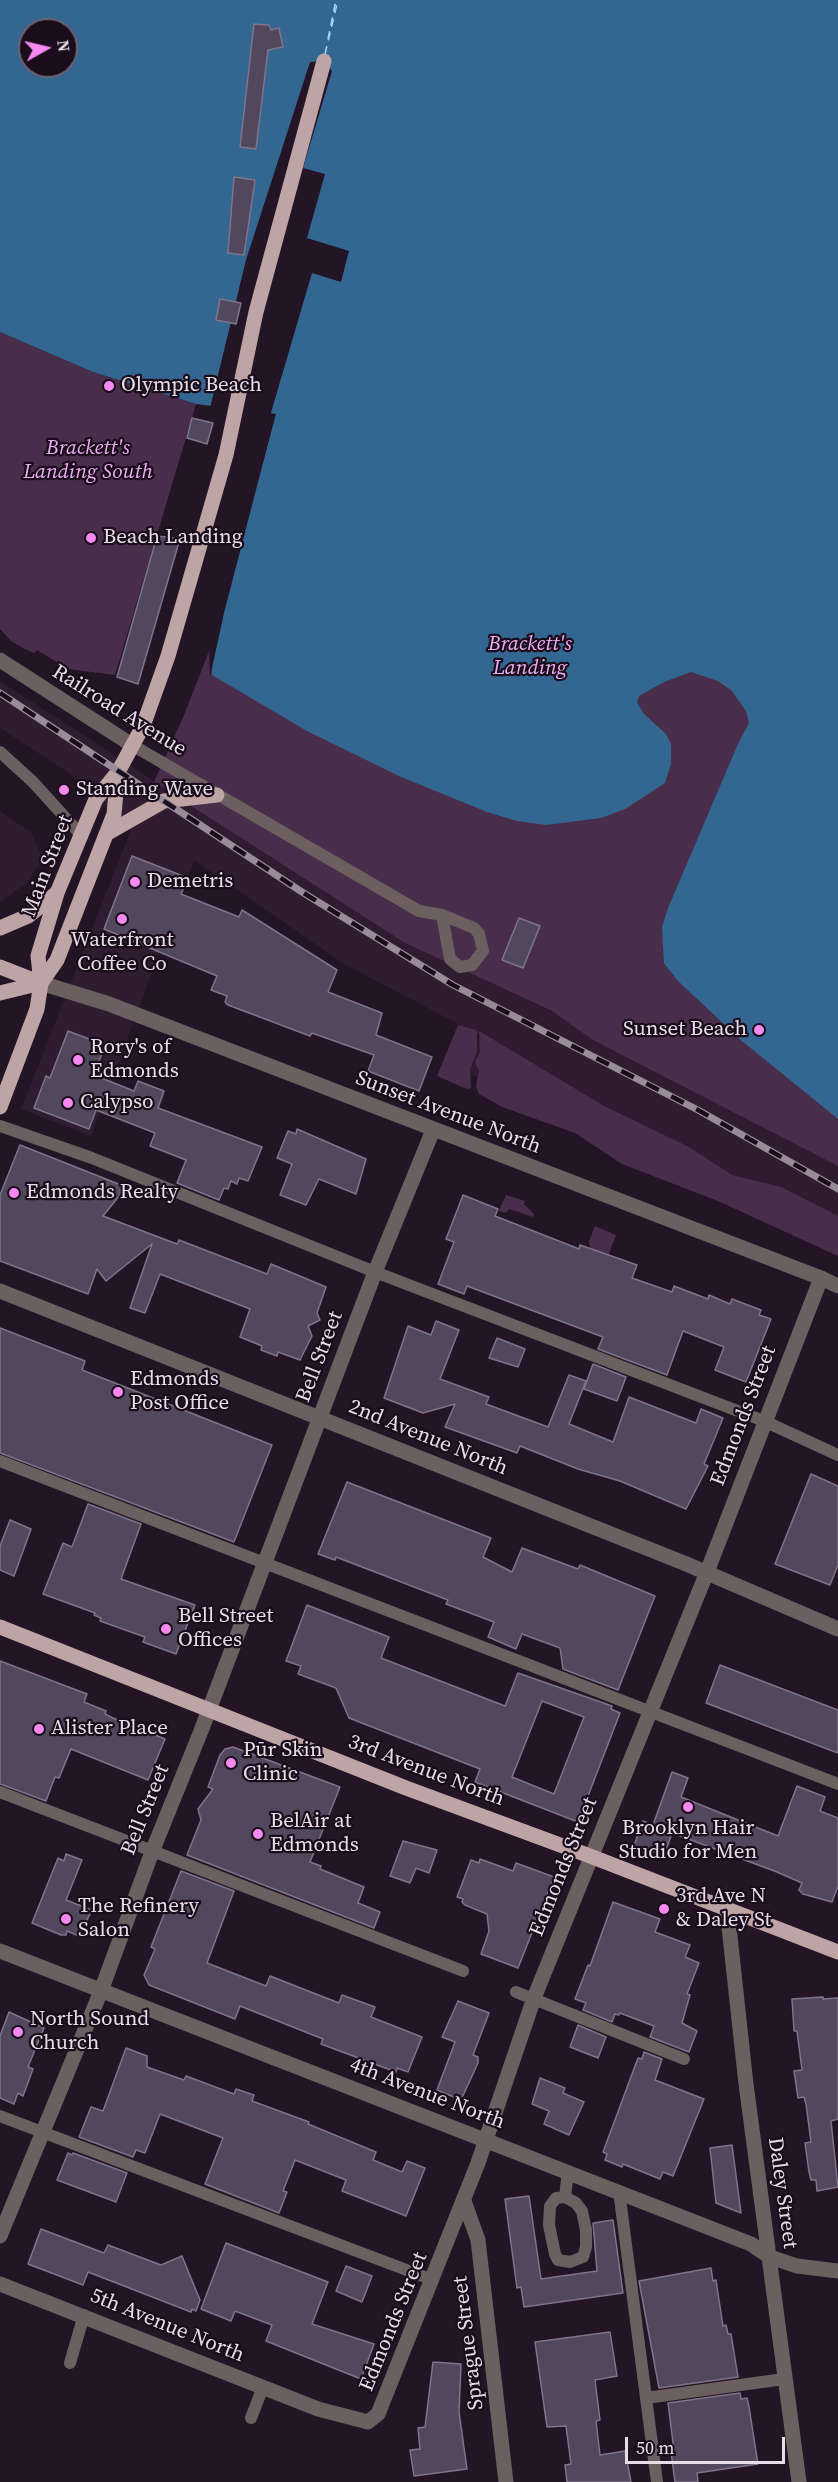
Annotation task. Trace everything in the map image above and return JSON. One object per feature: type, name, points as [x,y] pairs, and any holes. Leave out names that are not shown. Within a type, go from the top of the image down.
[{"type":"main road","name":"Main Street","points":[[0,1107],[38,1009],[41,983],[38,956],[57,893],[96,799],[118,772],[143,726],[168,656],[226,455],[256,312],[324,60]]},
{"type":"main road","name":"Main Street","points":[[41,983],[57,960],[114,814],[118,772]]},
{"type":"main road","points":[[106,834],[164,801],[217,795]]},
{"type":"main road","points":[[0,928],[28,916],[57,893]]},
{"type":"main road","points":[[0,967],[41,983]]},
{"type":"main road","points":[[0,993],[41,983]]},
{"type":"main road","name":"3rd Avenue North","points":[[0,1627],[406,1788],[838,1952]]},
{"type":"street","name":"Railroad Avenue","points":[[0,660],[132,745]]},
{"type":"street","name":"Sunset Avenue North","points":[[41,983],[109,1004],[838,1286]]},
{"type":"street","name":"Bell Street","points":[[0,2236],[101,1991],[152,1852],[375,1272],[433,1130]]},
{"type":"street","name":"Edmonds Street","points":[[318,2409],[368,2422],[378,2414],[464,2201],[534,1998],[707,1572],[821,1278]]},
{"type":"street","name":"2nd Avenue North","points":[[0,1291],[707,1572],[838,1629]]},
{"type":"street","name":"Daley Street","points":[[727,1909],[784,2379],[799,2482]]},
{"type":"street","name":"4th Avenue North","points":[[0,1952],[568,2171],[751,2244],[770,2257],[797,2266],[838,2271]]},
{"type":"street","name":"Sprague Street","points":[[464,2201],[478,2240],[506,2482]]},
{"type":"street","name":"5th Avenue North","points":[[0,2283],[318,2409]]},
{"type":"lane","name":"Railroad Avenue","points":[[132,745],[419,911],[442,915]]},
{"type":"lane","points":[[0,752],[33,782],[81,835]]},
{"type":"lane","points":[[0,1126],[92,1158],[375,1272],[764,1421],[838,1455]]},
{"type":"lane","points":[[0,1461],[838,1784]]},
{"type":"lane","points":[[0,1792],[463,1971]]},
{"type":"lane","points":[[516,1992],[684,2059]]},
{"type":"lane","points":[[0,2116],[433,2280]]},
{"type":"lane","points":[[565,2197],[568,2171]]},
{"type":"lane","points":[[619,2192],[657,2482]]},
{"type":"lane","points":[[565,2197],[576,2203],[582,2211],[586,2230],[586,2247],[583,2257],[570,2262],[558,2260],[549,2225],[550,2206],[556,2198],[565,2197]]},
{"type":"lane","points":[[70,2363],[84,2315]]},
{"type":"lane","points":[[646,2398],[784,2379]]},
{"type":"lane","points":[[251,2418],[263,2387]]},
{"type":"shaded area","points":[[0,681],[405,943],[660,1062],[838,1164],[838,1250],[688,1182],[456,1067],[481,1036],[344,964],[194,860],[91,1136],[21,1109],[131,830],[69,773],[0,728]]},
{"type":"shaded area","points":[[0,811],[32,833],[42,859],[27,883],[0,902]]},
{"type":"green space","name":"Brackett's Landing","points":[[838,0],[838,1166],[593,1040],[552,1011],[405,943],[154,782],[182,720],[224,613],[276,414],[179,369],[40,315],[0,4],[18,20],[18,78],[78,78],[78,65]]},
{"type":"green space","name":"Brackett's Landing South","points":[[0,332],[93,372],[196,404],[115,675],[68,669],[37,650],[34,653],[11,641],[0,629]]},
{"type":"green space","points":[[458,1025],[477,1030],[477,1051],[470,1069],[471,1088],[467,1089],[437,1076]]},
{"type":"green space","points":[[479,1031],[604,1106],[689,1147],[732,1175],[781,1187],[838,1216],[838,1256],[718,1201],[622,1164],[575,1133],[502,1107],[479,1094],[476,1086],[479,1071],[475,1062],[480,1052]]},
{"type":"green space","points":[[506,1195],[525,1201],[524,1204],[534,1214],[533,1217],[509,1209],[506,1213],[499,1211]]},
{"type":"green space","points":[[595,1226],[616,1235],[608,1256],[590,1248],[589,1241]]},
{"type":"water","name":"Brackett's Landing","points":[[0,0],[838,0],[838,1119],[742,1041],[678,981],[664,963],[662,927],[668,908],[749,723],[746,711],[731,690],[718,681],[691,672],[664,682],[639,696],[637,702],[644,714],[666,734],[671,744],[671,764],[665,783],[625,809],[601,818],[546,825],[517,821],[487,812],[399,776],[307,731],[212,675],[212,647],[276,414],[196,404],[93,372],[0,332]]},
{"type":"pier","points":[[324,61],[332,71],[303,168],[325,174],[307,238],[349,251],[341,282],[312,273],[270,416],[210,408],[246,260],[310,62]]},
{"type":"pier","points":[[276,413],[224,613],[210,677],[209,646]]},
{"type":"building","points":[[254,24],[269,25],[271,30],[279,28],[283,47],[268,50],[256,149],[240,147]]},
{"type":"building","points":[[234,177],[255,180],[244,255],[228,253]]},
{"type":"building","points":[[220,299],[241,303],[236,324],[216,320]]},
{"type":"building","points":[[192,418],[213,423],[207,444],[187,438]]},
{"type":"building","points":[[157,536],[176,538],[179,542],[138,684],[117,677]]},
{"type":"building","points":[[132,856],[188,878],[181,894],[239,917],[242,910],[337,970],[328,992],[382,1013],[376,1035],[432,1057],[419,1091],[368,1071],[374,1055],[312,1033],[310,1036],[228,1005],[225,1002],[227,996],[211,990],[217,976],[104,929]]},
{"type":"building","points":[[519,918],[540,926],[523,968],[502,960]]},
{"type":"building","points":[[68,1031],[105,1045],[94,1075],[134,1091],[138,1081],[164,1091],[158,1108],[262,1147],[248,1181],[239,1178],[237,1184],[231,1181],[228,1189],[224,1188],[219,1200],[177,1183],[186,1160],[150,1146],[155,1133],[96,1110],[89,1129],[34,1108],[46,1076],[50,1078]]},
{"type":"building","points":[[297,1129],[366,1159],[356,1194],[319,1179],[306,1205],[280,1195],[292,1164],[277,1158],[288,1131],[296,1134]]},
{"type":"building","points":[[20,1145],[121,1185],[120,1195],[103,1216],[177,1244],[179,1240],[267,1274],[271,1264],[326,1287],[317,1313],[320,1320],[308,1326],[312,1336],[300,1360],[278,1352],[277,1356],[261,1350],[262,1346],[240,1337],[250,1309],[160,1274],[145,1313],[130,1308],[152,1244],[106,1281],[97,1269],[88,1294],[0,1261],[0,1195]]},
{"type":"building","points":[[463,1195],[498,1209],[495,1216],[579,1249],[580,1245],[637,1265],[632,1278],[672,1292],[674,1286],[708,1299],[709,1295],[730,1304],[732,1299],[761,1310],[759,1315],[771,1319],[746,1382],[715,1370],[724,1347],[683,1331],[667,1375],[598,1349],[603,1337],[467,1286],[464,1294],[438,1284],[454,1242],[446,1239]]},
{"type":"building","points":[[436,1321],[459,1330],[440,1379],[489,1397],[486,1404],[548,1427],[569,1375],[586,1381],[569,1424],[613,1442],[629,1397],[696,1423],[701,1409],[723,1418],[704,1464],[708,1466],[686,1509],[620,1481],[578,1469],[520,1446],[517,1453],[445,1427],[455,1404],[423,1413],[384,1398],[408,1326],[431,1335]]},
{"type":"building","points":[[0,1328],[85,1361],[82,1370],[272,1445],[234,1542],[0,1453]]},
{"type":"building","points":[[497,1338],[525,1349],[518,1367],[489,1358]]},
{"type":"building","points":[[593,1364],[626,1377],[617,1401],[584,1389]]},
{"type":"building","points":[[811,1474],[838,1486],[838,1565],[830,1585],[775,1564]]},
{"type":"building","points":[[347,1482],[491,1538],[483,1557],[512,1572],[522,1548],[578,1569],[580,1565],[655,1596],[618,1690],[563,1669],[560,1648],[522,1634],[516,1649],[488,1637],[494,1622],[446,1604],[448,1600],[336,1557],[335,1560],[318,1554]]},
{"type":"building","points":[[88,1504],[141,1524],[121,1579],[195,1605],[176,1654],[143,1642],[145,1637],[100,1621],[101,1618],[94,1615],[95,1613],[43,1594],[63,1543],[72,1547]]},
{"type":"building","points":[[10,1520],[31,1529],[14,1576],[0,1570],[0,1546]]},
{"type":"building","points":[[307,1605],[389,1637],[381,1658],[505,1706],[518,1673],[612,1706],[611,1709],[620,1713],[578,1822],[475,1782],[480,1769],[349,1718],[336,1688],[298,1674],[301,1666],[286,1661]],"holes":[[[542,1701],[584,1717],[554,1794],[512,1777]]]},
{"type":"building","name":"Alister Place","points":[[0,1661],[87,1694],[84,1702],[106,1711],[105,1714],[113,1718],[165,1739],[148,1780],[71,1749],[59,1778],[55,1777],[46,1801],[0,1784]]},
{"type":"building","points":[[720,1665],[838,1710],[838,1753],[706,1703]]},
{"type":"building","name":"BelAir at Edmonds","points":[[233,1747],[340,1787],[310,1862],[321,1866],[320,1869],[364,1887],[358,1903],[380,1912],[374,1928],[187,1855],[201,1820],[198,1809],[213,1789],[208,1787],[220,1755],[225,1749]]},
{"type":"building","points":[[672,1772],[688,1778],[681,1797],[778,1836],[797,1786],[825,1797],[820,1811],[838,1818],[838,1886],[832,1902],[803,1894],[799,1890],[802,1883],[777,1872],[672,1833],[664,1856],[651,1851],[650,1855],[633,1848],[643,1821],[653,1825]]},
{"type":"building","points":[[403,1841],[437,1850],[429,1873],[416,1868],[410,1883],[390,1876]]},
{"type":"building","points":[[66,1854],[82,1860],[66,1900],[92,1910],[79,1936],[67,1931],[66,1935],[61,1935],[32,1923],[58,1858],[64,1861]]},
{"type":"building","points":[[480,1859],[513,1871],[516,1863],[554,1877],[518,1968],[481,1954],[489,1931],[487,1914],[465,1905],[462,1902],[463,1899],[457,1897],[471,1860],[479,1863]]},
{"type":"building","points":[[181,1871],[234,1891],[207,1963],[266,1986],[270,1976],[339,2003],[342,1995],[375,2007],[371,2017],[422,2037],[408,2072],[397,2068],[396,2072],[321,2044],[323,2039],[240,2006],[235,2019],[149,1985],[144,1975],[155,1949],[151,1947]]},
{"type":"building","points":[[613,1902],[660,1919],[655,1932],[690,1945],[685,1957],[699,1963],[687,1994],[690,1995],[682,2023],[697,2031],[689,2052],[650,2037],[654,2026],[620,2013],[615,2014],[612,2022],[583,2010],[586,2003],[575,1999],[588,1965],[590,1966]]},
{"type":"building","points":[[823,1997],[823,1999],[838,1998],[838,2119],[831,2121],[838,2187],[817,2191],[816,2180],[811,2180],[809,2172],[805,2143],[811,2142],[806,2104],[804,2097],[798,2098],[794,2071],[802,2070],[797,2031],[794,2031],[792,1999]]},
{"type":"building","points":[[458,2001],[489,2013],[473,2055],[478,2057],[478,2063],[461,2100],[437,2090],[455,2042],[442,2037]]},
{"type":"building","points":[[9,2012],[44,2028],[28,2067],[33,2069],[23,2096],[18,2093],[14,2104],[0,2098],[0,2036]]},
{"type":"building","points":[[578,2025],[606,2037],[598,2058],[570,2047]]},
{"type":"building","points":[[126,2048],[147,2056],[147,2067],[184,2080],[186,2076],[234,2094],[236,2089],[254,2095],[252,2101],[309,2122],[308,2124],[376,2152],[373,2160],[402,2172],[407,2161],[425,2168],[406,2216],[342,2191],[346,2180],[295,2160],[283,2191],[287,2192],[279,2213],[205,2184],[223,2138],[160,2114],[145,2153],[136,2150],[133,2157],[79,2137],[91,2107],[103,2111]]},
{"type":"building","points":[[644,2052],[662,2059],[655,2080],[704,2099],[673,2176],[663,2172],[660,2179],[623,2164],[622,2167],[605,2160],[607,2154],[603,2152],[638,2058],[642,2059]]},
{"type":"building","points":[[540,2078],[565,2088],[563,2093],[584,2102],[569,2135],[544,2124],[549,2111],[532,2104]]},
{"type":"building","points":[[732,2145],[741,2213],[716,2203],[710,2148]]},
{"type":"building","points":[[68,2153],[127,2173],[116,2202],[57,2180]]},
{"type":"building","points":[[529,2196],[541,2279],[597,2271],[593,2223],[613,2220],[623,2293],[524,2307],[521,2287],[517,2288],[505,2199]]},
{"type":"building","points":[[41,2229],[104,2253],[108,2245],[161,2265],[182,2256],[200,2300],[196,2311],[192,2309],[191,2312],[88,2272],[83,2285],[28,2264]]},
{"type":"building","points":[[226,2243],[328,2282],[312,2324],[374,2344],[361,2379],[266,2341],[272,2325],[235,2311],[231,2321],[201,2309]]},
{"type":"building","points":[[346,2266],[372,2276],[362,2302],[336,2291]]},
{"type":"building","points":[[711,2268],[713,2281],[716,2280],[723,2326],[726,2325],[728,2334],[731,2334],[738,2377],[659,2388],[639,2281]]},
{"type":"building","points":[[610,2332],[617,2376],[595,2380],[600,2420],[596,2421],[600,2455],[625,2451],[631,2482],[567,2482],[565,2465],[571,2464],[566,2426],[547,2427],[535,2342]]},
{"type":"building","points":[[433,2362],[461,2364],[459,2412],[467,2469],[414,2476],[410,2450],[420,2449],[418,2428],[425,2427]]},
{"type":"building","points":[[740,2393],[741,2399],[747,2398],[758,2464],[697,2473],[698,2482],[675,2482],[668,2403]]},
{"type":"ferry route","points":[[328,39],[336,0]]},
{"type":"ferry route","points":[[325,54],[338,0]]},
{"type":"railway","points":[[0,693],[302,892],[453,985],[698,1110],[838,1189]]},
{"type":"place","name":"Olympic Beach","points":[[109,386]]},
{"type":"place","name":"Beach Landing","points":[[91,538]]},
{"type":"place","name":"Standing Wave","points":[[64,790]]},
{"type":"place","name":"Demetris","points":[[135,882]]},
{"type":"place","name":"Waterfront Coffee Co","points":[[122,919]]},
{"type":"place","name":"Sunset Beach","points":[[759,1030]]},
{"type":"place","name":"Rory's of Edmonds","points":[[78,1060]]},
{"type":"place","name":"Calypso","points":[[68,1103]]},
{"type":"place","name":"Edmonds Realty","points":[[14,1193]]},
{"type":"place","name":"Edmonds Post Office","points":[[118,1392]]},
{"type":"place","name":"Bell Street Offices","points":[[166,1629]]},
{"type":"place","name":"Alister Place","points":[[39,1729]]},
{"type":"place","name":"Pūr Skin Clinic","points":[[231,1763]]},
{"type":"place","name":"Brooklyn Hair Studio for Men","points":[[688,1807]]},
{"type":"place","name":"BelAir at Edmonds","points":[[258,1834]]},
{"type":"place","name":"3rd Ave N & Daley St","points":[[664,1909]]},
{"type":"place","name":"The Refinery Salon","points":[[66,1919]]},
{"type":"place","name":"North Sound Church","points":[[18,2032]]}]
